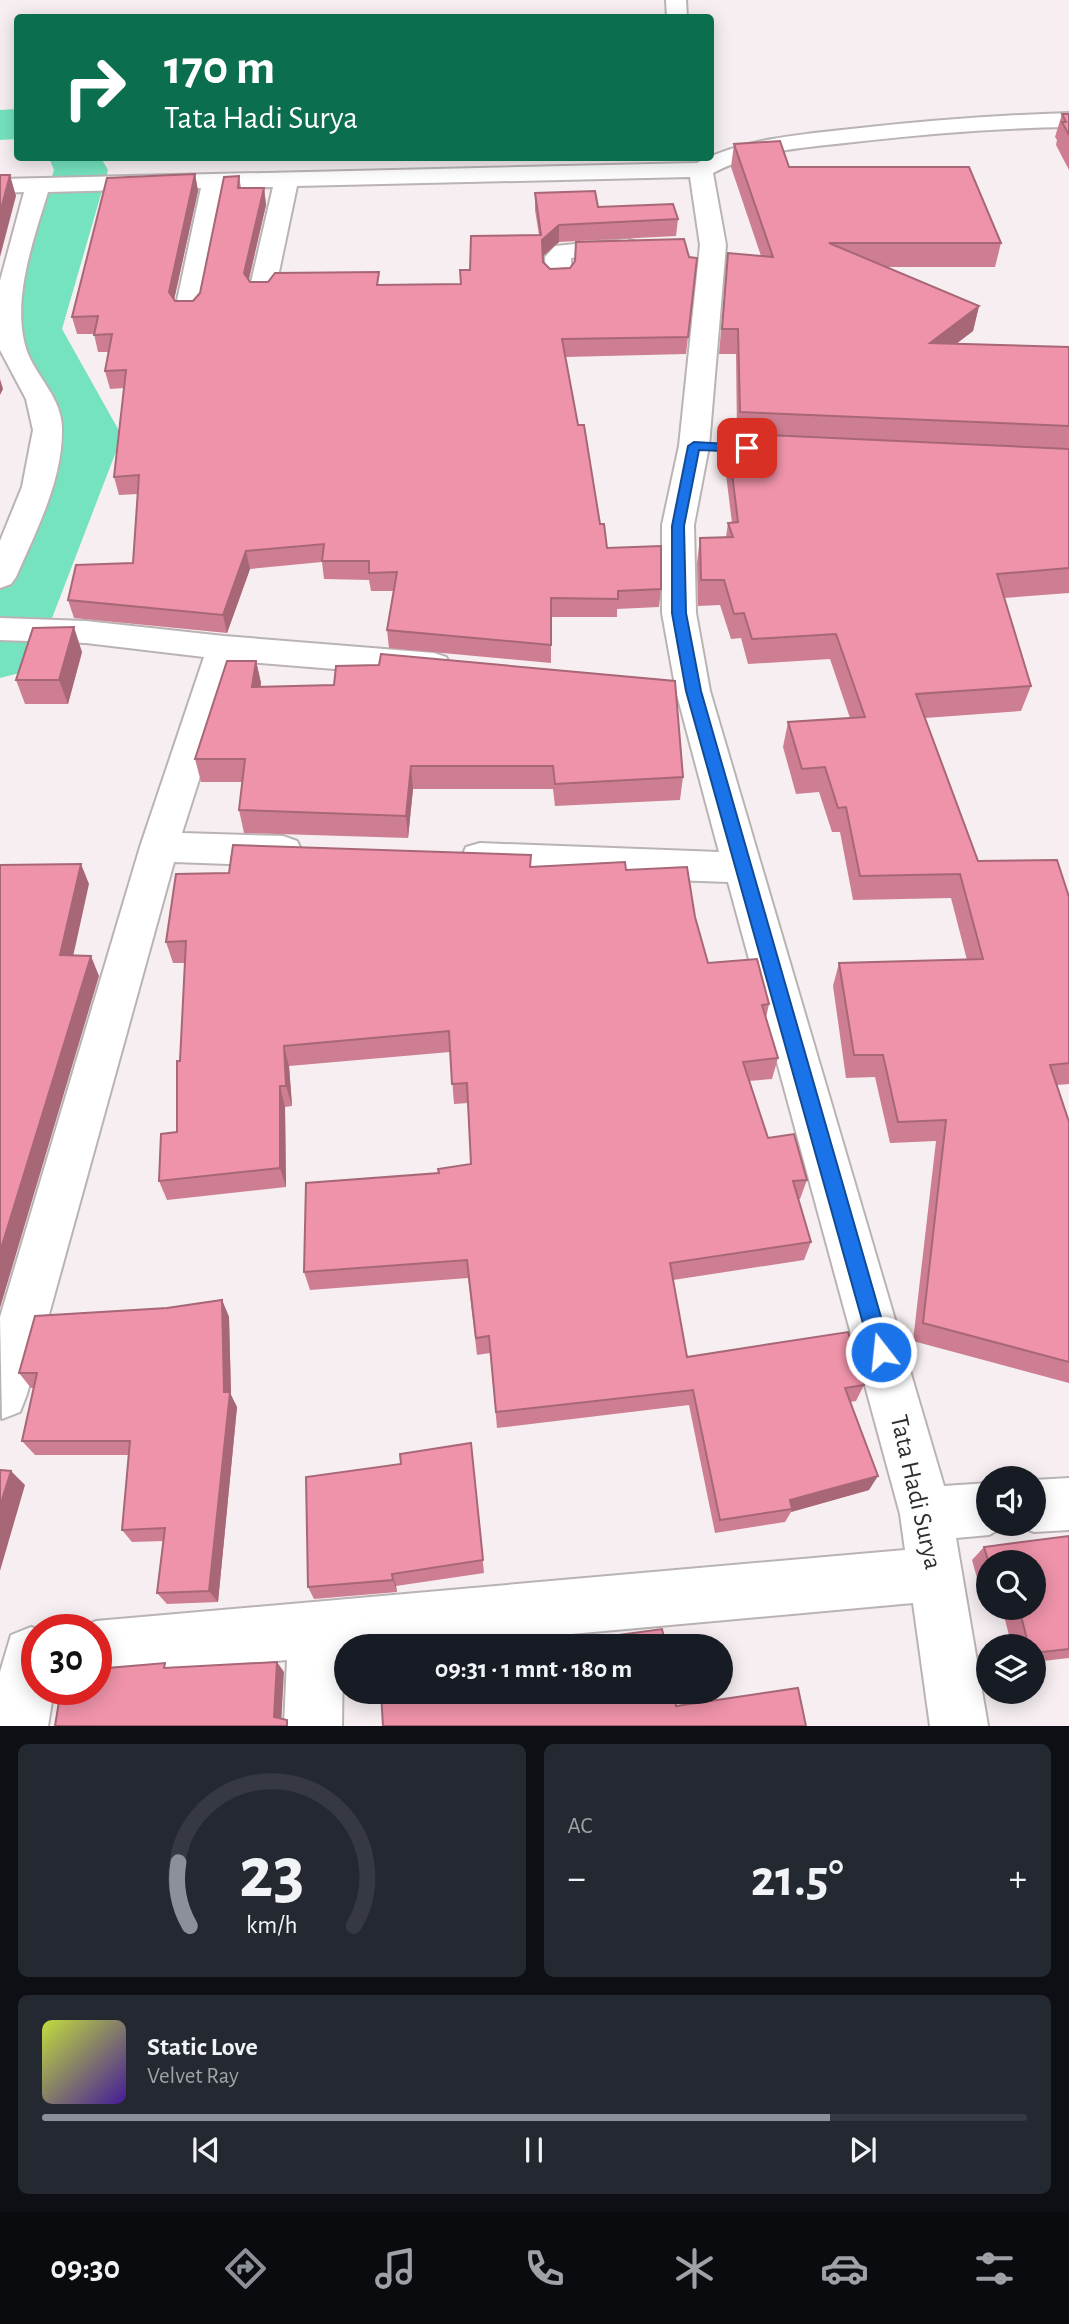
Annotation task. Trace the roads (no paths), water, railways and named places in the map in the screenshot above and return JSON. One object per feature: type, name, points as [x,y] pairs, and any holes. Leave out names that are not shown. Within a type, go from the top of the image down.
[{"type":"street","points":[[714,159],[752,147],[928,127],[1069,120]]},
{"type":"street","points":[[0,186],[692,166]]},
{"type":"street","name":"Tata Hadi Surya","points":[[692,166],[713,245],[708,446],[678,526],[680,690],[745,868],[926,1514],[959,1726]]},
{"type":"street","points":[[262,291],[286,178]]},
{"type":"street","points":[[188,310],[215,179]]},
{"type":"street","points":[[0,577],[32,501],[48,428],[42,401],[10,364],[7,307],[17,254],[51,185]]},
{"type":"street","points":[[685,246],[713,245]]},
{"type":"street","points":[[559,279],[558,257],[564,251],[657,247]]},
{"type":"street","points":[[2,629],[86,632],[224,648],[471,669]]},
{"type":"street","points":[[2,1394],[159,847],[224,648]]},
{"type":"street","points":[[159,847],[313,852]]},
{"type":"street","points":[[438,857],[745,868]]},
{"type":"street","points":[[1046,1505],[1069,1504]]},
{"type":"street","points":[[926,1514],[976,1510]]},
{"type":"street","points":[[112,1648],[936,1574]]},
{"type":"street","points":[[313,1726],[316,1630]]},
{"type":"street","points":[[19,1726],[21,1691]]},
{"type":"waterway","points":[[0,125],[14,124]]},
{"type":"waterway","points":[[0,652],[89,436],[32,329],[81,170],[76,161]]}]
